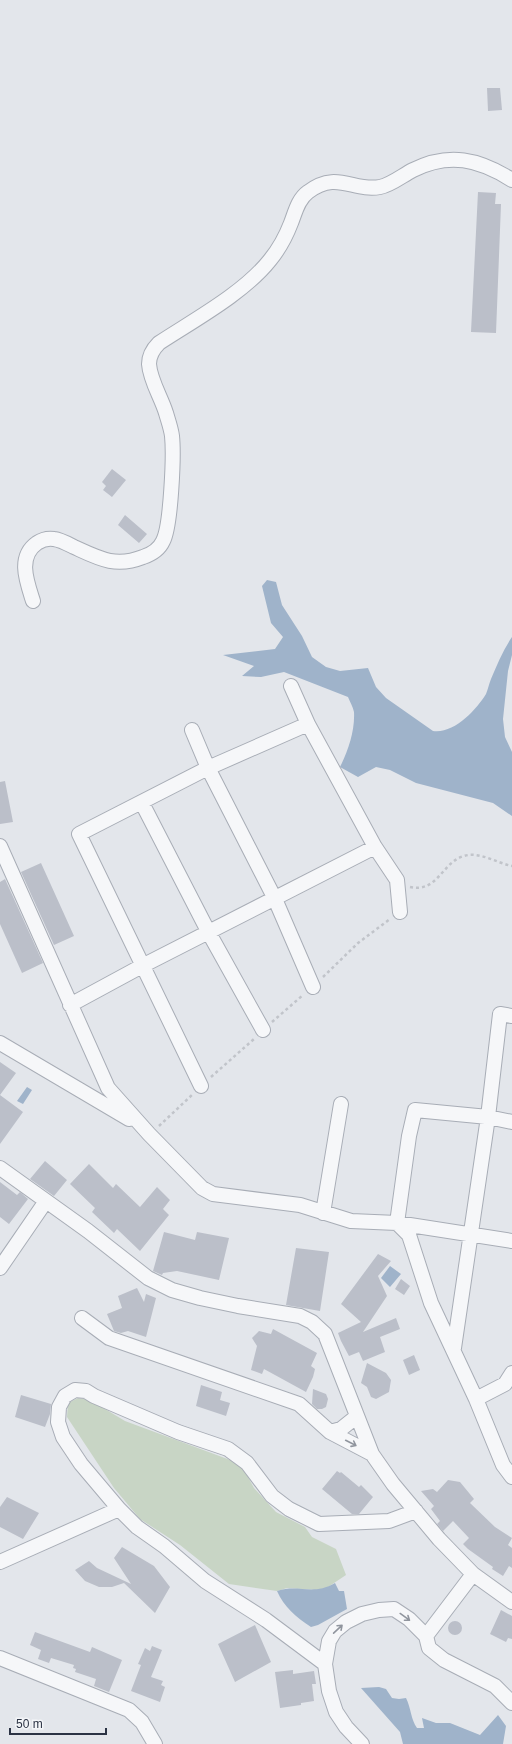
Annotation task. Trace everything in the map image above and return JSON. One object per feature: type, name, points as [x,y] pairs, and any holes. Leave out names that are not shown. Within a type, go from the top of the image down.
[{"type":"street","points":[[33,601],[27,582],[25,567],[26,556],[31,547],[46,538],[55,539],[103,560],[116,562],[135,561],[152,554],[160,548],[165,539],[170,502],[172,436],[166,412],[150,370],[150,355],[159,343],[221,302],[258,274],[271,260],[282,243],[299,203],[306,193],[319,185],[331,182],[373,188],[382,186],[415,169],[438,161],[452,159],[473,161],[512,180]]},
{"type":"street","points":[[292,686],[308,724],[375,847],[397,880],[400,912]]},
{"type":"street","points":[[201,1086],[79,834],[208,768],[308,724]]},
{"type":"street","points":[[192,730],[208,768],[275,900],[313,987]]},
{"type":"street","points":[[142,803],[209,933],[263,1030]]},
{"type":"street","points":[[0,846],[108,1088],[142,1126],[202,1188],[213,1194],[300,1205],[351,1221],[396,1223],[512,1241]]},
{"type":"street","points":[[70,1005],[142,966],[275,900],[375,847]]},
{"type":"street","points":[[454,1348],[488,1117],[500,1014],[512,1016]]},
{"type":"street","points":[[0,1043],[142,1126]]},
{"type":"street","points":[[324,1213],[341,1104]]},
{"type":"street","points":[[396,1223],[409,1136],[415,1110],[488,1117],[512,1122]]},
{"type":"street","points":[[0,1168],[88,1230],[148,1278],[172,1290],[238,1306],[300,1316],[312,1322],[325,1334],[356,1417],[372,1454],[393,1484],[439,1539],[473,1574],[512,1602]]},
{"type":"street","points":[[0,1268],[46,1201]]},
{"type":"street","points":[[396,1223],[410,1235],[431,1303],[454,1348],[503,1465],[512,1477]]},
{"type":"street","points":[[82,1318],[109,1338],[299,1404],[330,1432],[372,1454]]},
{"type":"street","points":[[476,1399],[504,1384],[512,1373]]},
{"type":"street","points":[[325,1664],[266,1620],[205,1581],[164,1546],[137,1527],[119,1510],[81,1464],[63,1437],[58,1422],[59,1407],[65,1396],[75,1390],[86,1391],[94,1396],[178,1432],[228,1449],[247,1463],[272,1496],[289,1509],[319,1524],[389,1522],[416,1511]]},
{"type":"street","points":[[330,1432],[341,1429],[356,1417]]},
{"type":"street","points":[[0,1562],[119,1510]]},
{"type":"street","points":[[426,1636],[473,1574]]},
{"type":"street","points":[[362,1744],[346,1727],[336,1712],[328,1692],[325,1664],[329,1641],[335,1631],[346,1622],[362,1614],[394,1609],[409,1619],[426,1636],[429,1648],[444,1660],[495,1686],[512,1703]]},
{"type":"street","points":[[0,1658],[129,1710],[142,1722],[155,1744]]},
{"type":"path","points":[[397,880],[410,887],[424,887],[438,879],[443,872],[463,856],[476,855],[512,866]]},
{"type":"green space","points":[[78,1398],[90,1400],[125,1421],[241,1464],[254,1488],[276,1512],[305,1527],[312,1537],[336,1549],[346,1575],[325,1589],[318,1590],[287,1588],[277,1591],[229,1584],[180,1545],[140,1519],[114,1488],[67,1417],[68,1403]]},
{"type":"water","points":[[267,580],[276,582],[282,605],[302,636],[312,657],[326,667],[340,671],[368,668],[376,687],[386,698],[433,731],[449,729],[464,720],[476,707],[486,694],[498,663],[512,637],[512,655],[508,671],[503,719],[505,737],[512,752],[512,816],[493,803],[416,783],[390,770],[376,767],[358,777],[340,767],[348,748],[354,719],[354,712],[348,697],[284,672],[261,677],[242,676],[254,666],[223,655],[275,649],[283,637],[271,623],[262,586]]},
{"type":"water","points":[[27,1087],[32,1090],[23,1104],[17,1101]]},
{"type":"water","points":[[390,1266],[401,1274],[390,1287],[381,1278]]},
{"type":"water","points":[[335,1583],[339,1591],[344,1591],[347,1609],[318,1625],[311,1627],[291,1611],[283,1602],[277,1591],[285,1589],[320,1589]]},
{"type":"water","points":[[379,1687],[386,1689],[392,1698],[406,1698],[413,1721],[417,1728],[424,1728],[422,1718],[436,1723],[450,1723],[480,1735],[498,1715],[506,1726],[503,1744],[403,1744],[400,1732],[361,1688]]},
{"type":"building","points":[[487,88],[500,88],[502,110],[488,111]]},
{"type":"building","points":[[478,192],[496,193],[495,204],[501,204],[496,333],[471,332]]},
{"type":"building","points":[[112,469],[126,480],[112,497],[103,490],[106,486],[102,482]]},
{"type":"building","points":[[125,515],[147,534],[139,543],[118,525]]},
{"type":"building","points":[[5,781],[13,822],[0,824],[0,782]]},
{"type":"building","points":[[41,863],[74,936],[54,945],[21,872]]},
{"type":"building","points":[[5,879],[43,963],[22,973],[0,924],[0,882]]},
{"type":"building","points":[[0,1062],[16,1073],[0,1095]]},
{"type":"building","points":[[0,1095],[23,1112],[0,1144]]},
{"type":"building","points":[[45,1161],[67,1180],[54,1196],[30,1179]]},
{"type":"building","points":[[89,1164],[113,1188],[116,1184],[140,1207],[157,1187],[170,1200],[163,1209],[169,1215],[140,1251],[117,1229],[114,1233],[92,1212],[95,1208],[70,1184]]},
{"type":"building","points":[[0,1182],[17,1195],[20,1192],[28,1199],[9,1224],[0,1217]]},
{"type":"building","points":[[164,1232],[195,1240],[197,1232],[229,1238],[219,1280],[177,1271],[163,1273],[162,1275],[153,1271]]},
{"type":"building","points":[[296,1248],[329,1252],[320,1311],[286,1305]]},
{"type":"building","points":[[378,1254],[391,1261],[378,1276],[387,1296],[363,1332],[396,1318],[400,1329],[380,1337],[385,1352],[363,1361],[359,1352],[349,1356],[341,1341],[338,1333],[361,1322],[341,1304]]},
{"type":"building","points":[[401,1279],[410,1286],[404,1295],[395,1289]]},
{"type":"building","points":[[137,1288],[144,1302],[146,1294],[156,1298],[146,1337],[128,1331],[121,1333],[114,1331],[107,1314],[122,1308],[118,1296]]},
{"type":"building","points":[[273,1329],[317,1353],[311,1366],[315,1369],[313,1377],[306,1392],[264,1369],[262,1374],[251,1370],[257,1346],[252,1338],[259,1331],[271,1334]]},
{"type":"building","points":[[414,1355],[420,1370],[409,1375],[403,1360]]},
{"type":"building","points":[[367,1363],[386,1373],[391,1380],[389,1392],[376,1399],[371,1397],[367,1387],[361,1383]]},
{"type":"building","points":[[201,1385],[222,1392],[220,1400],[230,1403],[226,1416],[196,1406]]},
{"type":"building","points":[[313,1389],[326,1394],[328,1399],[326,1407],[317,1409],[312,1404]]},
{"type":"building","points":[[21,1395],[51,1404],[50,1414],[45,1427],[15,1417]]},
{"type":"building","points":[[337,1471],[340,1473],[341,1472],[359,1487],[361,1485],[373,1497],[359,1514],[352,1514],[322,1489]]},
{"type":"building","points":[[448,1480],[460,1482],[474,1499],[470,1503],[495,1527],[512,1538],[508,1545],[512,1548],[512,1568],[509,1566],[503,1576],[492,1569],[493,1567],[463,1544],[469,1538],[453,1521],[443,1531],[437,1524],[440,1521],[431,1509],[434,1506],[421,1491],[433,1489],[437,1492]]},
{"type":"building","points":[[7,1497],[39,1513],[23,1539],[0,1527],[0,1507]]},
{"type":"building","points":[[122,1547],[154,1566],[170,1587],[155,1613],[124,1583],[112,1587],[99,1587],[85,1581],[75,1570],[89,1561],[97,1568],[131,1584],[114,1558]]},
{"type":"building","points":[[501,1610],[512,1616],[512,1639],[508,1638],[506,1642],[490,1634]]},
{"type":"building","points":[[452,1621],[458,1621],[462,1625],[462,1631],[458,1635],[452,1635],[448,1631],[448,1625]]},
{"type":"building","points":[[255,1625],[271,1662],[235,1682],[218,1644]]},
{"type":"building","points":[[35,1632],[90,1652],[92,1647],[122,1660],[109,1692],[94,1686],[96,1679],[75,1672],[76,1669],[73,1668],[74,1665],[51,1658],[49,1663],[38,1659],[41,1650],[30,1645]]},
{"type":"building","points":[[152,1646],[162,1650],[151,1677],[163,1681],[161,1685],[165,1687],[160,1702],[131,1691],[141,1665],[138,1664],[145,1648],[150,1651]]},
{"type":"building","points":[[293,1670],[293,1674],[314,1671],[316,1684],[312,1684],[314,1701],[301,1703],[301,1705],[280,1708],[275,1672]]}]
